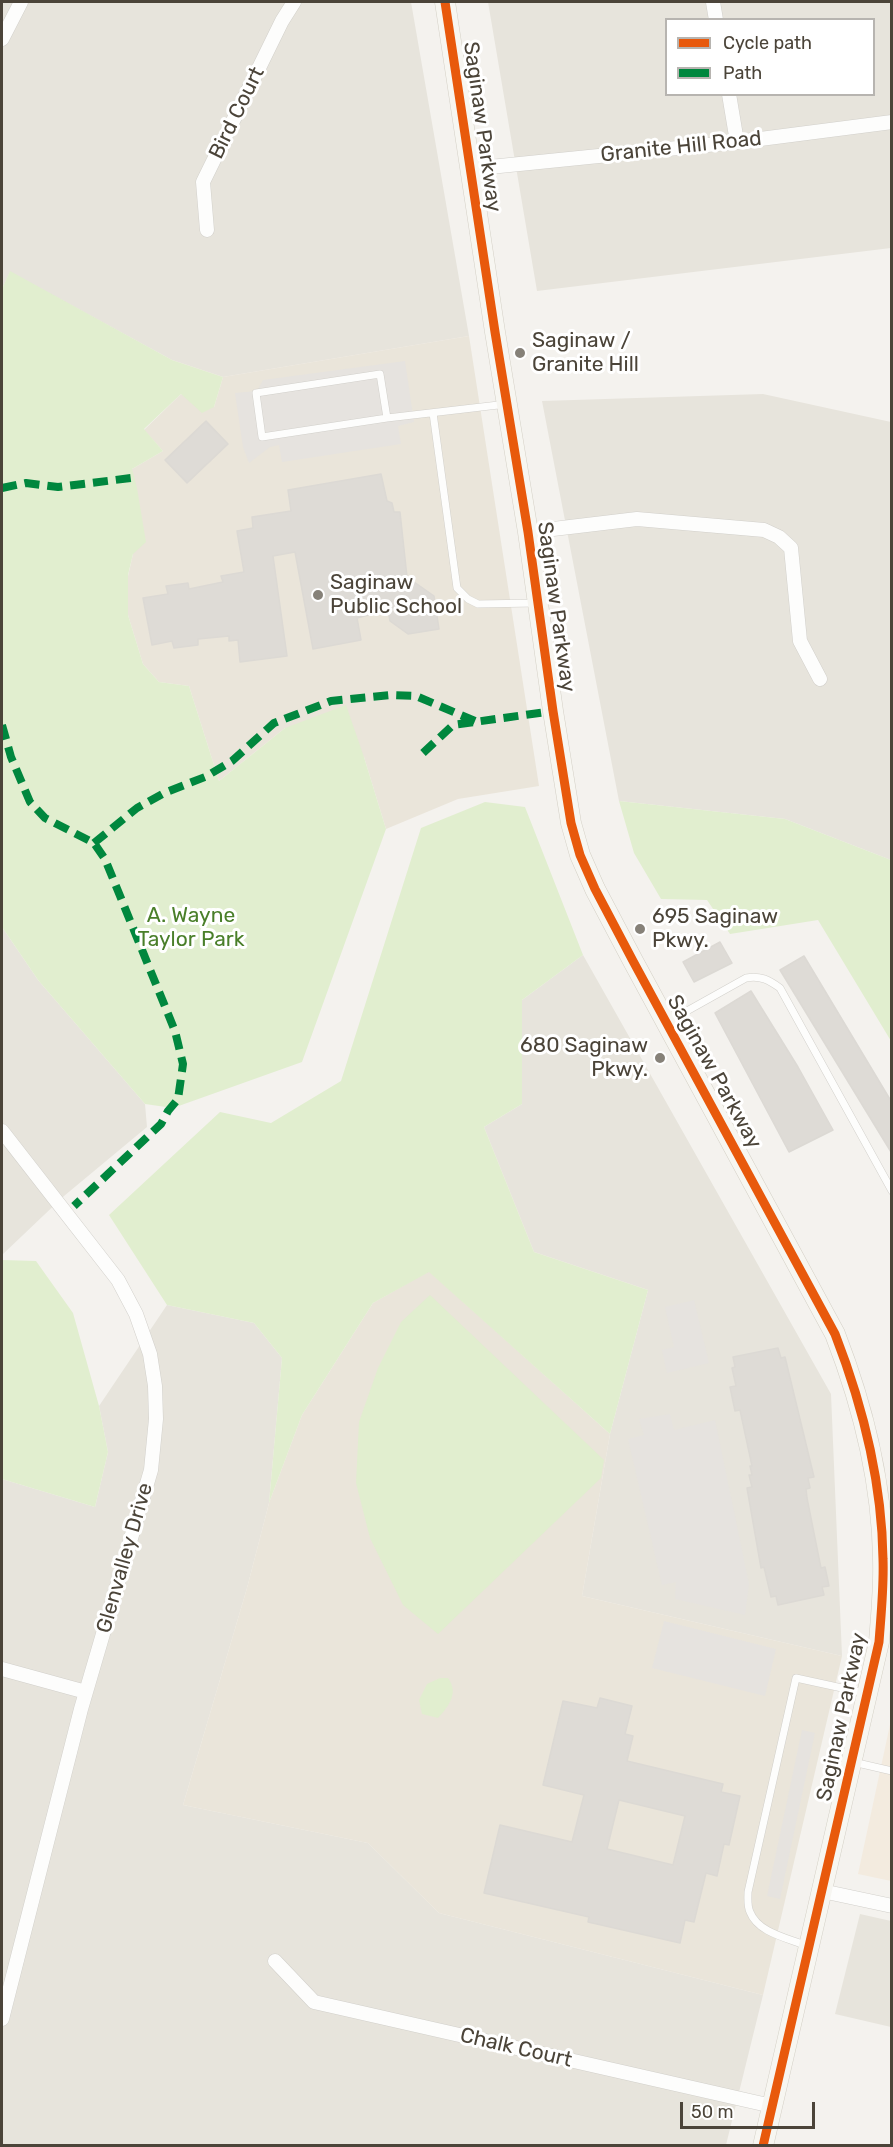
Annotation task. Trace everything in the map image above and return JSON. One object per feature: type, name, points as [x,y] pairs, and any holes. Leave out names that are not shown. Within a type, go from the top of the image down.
[{"type":"street","points":[[2,39],[21,2]]},
{"type":"street","name":"Bird Court","points":[[207,230],[203,182],[282,21],[294,2]]},
{"type":"street","name":"Saginaw Parkway","points":[[446,2],[566,792],[571,823],[580,855],[595,889],[835,1334],[856,1388],[872,1455],[887,1561],[879,1642],[763,2145]]},
{"type":"street","points":[[713,2],[716,18]]},
{"type":"street","points":[[729,96],[736,142]]},
{"type":"street","name":"Granite Hill Road","points":[[470,169],[736,142],[891,122]]},
{"type":"street","points":[[528,532],[637,519],[764,530],[779,537],[791,548],[800,641],[820,679]]},
{"type":"street","name":"Glenvalley Drive","points":[[2,1131],[118,1280],[136,1314],[150,1354],[156,1419],[151,1470],[86,1692],[2,2019]]},
{"type":"street","points":[[2,1669],[86,1692]]},
{"type":"street","points":[[822,1891],[891,1906]]},
{"type":"street","name":"Chalk Court","points":[[275,1961],[314,2002],[772,2106]]},
{"type":"lane","points":[[387,418],[380,374],[256,393],[262,437],[387,418],[507,404]]},
{"type":"lane","points":[[433,413],[457,588],[468,599],[478,604],[538,603]]},
{"type":"lane","points":[[667,1022],[746,978],[756,976],[771,981],[780,988],[891,1191]]},
{"type":"lane","points":[[809,1946],[763,1928],[755,1922],[749,1910],[748,1892],[796,1678],[867,1694]]},
{"type":"lane","points":[[851,1762],[891,1770]]},
{"type":"shaded area","points":[[2,2],[411,2],[469,336],[223,377],[172,360],[10,272],[2,289]]},
{"type":"shaded area","points":[[488,2],[891,2],[891,248],[537,291]]},
{"type":"shaded area","name":"Saginaw Public School","points":[[469,336],[539,786],[458,799],[386,829],[364,757],[285,728],[219,781],[189,686],[159,682],[143,664],[128,615],[128,576],[133,554],[132,469],[163,451],[144,430],[181,394],[214,407],[223,377]]},
{"type":"shaded area","points":[[405,361],[414,422],[398,426],[401,444],[282,462],[279,445],[270,447],[249,463],[243,447],[235,393],[257,391],[263,380]]},
{"type":"shaded area","points":[[763,394],[891,422],[891,860],[785,819],[619,801],[542,401]]},
{"type":"shaded area","points":[[2,927],[38,980],[145,1104],[147,1127],[64,1196],[2,1255]]},
{"type":"shaded area","points":[[583,955],[831,1394],[842,1656],[582,1596],[610,1434],[648,1290],[534,1252],[484,1127],[522,1104],[522,1000]]},
{"type":"shaded area","points":[[429,1271],[610,1434],[582,1596],[842,1656],[763,1995],[439,1913],[368,1843],[183,1805],[247,1588],[269,1503],[302,1415],[373,1303]]},
{"type":"shaded area","points":[[694,1300],[709,1363],[667,1373],[662,1350],[674,1347],[665,1307]]},
{"type":"shaded area","points":[[167,1305],[254,1323],[282,1358],[269,1503],[247,1588],[183,1805],[368,1843],[439,1913],[763,1995],[726,2145],[2,2145],[2,1479],[95,1507],[108,1452],[99,1406]]},
{"type":"shaded area","points":[[670,1414],[674,1430],[715,1420],[749,1584],[745,1615],[675,1599],[676,1582],[662,1585],[628,1439],[644,1435],[639,1419]]},
{"type":"shaded area","points":[[664,1621],[776,1649],[765,1696],[652,1668]]},
{"type":"shaded area","points":[[891,1720],[891,1881],[858,1874]]},
{"type":"shaded area","points":[[802,1730],[815,1733],[780,1899],[767,1896]]},
{"type":"shaded area","points":[[860,1914],[891,1921],[891,2027],[835,2014]]},
{"type":"green space","name":"A. Wayne Taylor Park","points":[[10,271],[172,360],[223,377],[214,407],[202,413],[181,394],[144,429],[163,451],[132,469],[146,542],[133,554],[128,575],[128,615],[143,664],[159,682],[189,686],[219,781],[285,728],[346,705],[386,829],[302,1062],[173,1108],[145,1104],[38,980],[2,927],[2,289]]},
{"type":"green space","points":[[619,801],[785,819],[891,860],[891,1041],[818,920],[730,934],[707,900],[661,899],[634,853]]},
{"type":"green space","points":[[485,802],[525,807],[583,955],[522,1000],[522,1104],[484,1127],[534,1252],[648,1290],[610,1434],[429,1272],[373,1303],[302,1415],[269,1503],[282,1358],[254,1323],[167,1305],[109,1215],[220,1112],[271,1123],[341,1081],[421,828]]},
{"type":"green space","points":[[2,1260],[36,1261],[73,1313],[99,1406],[108,1452],[95,1507],[2,1479]]},
{"type":"green space","points":[[430,1295],[604,1460],[601,1478],[438,1634],[403,1605],[370,1538],[356,1483],[359,1422],[378,1368],[401,1322]]},
{"type":"green space","points":[[440,1678],[448,1678],[453,1689],[449,1704],[438,1718],[422,1714],[419,1700],[427,1684]]},
{"type":"building","points":[[206,421],[228,444],[187,483],[165,460]]},
{"type":"building","points":[[381,474],[387,501],[392,503],[394,512],[400,512],[407,577],[434,596],[439,629],[408,634],[390,621],[388,610],[357,618],[361,640],[313,649],[295,552],[273,556],[287,656],[240,662],[238,640],[229,641],[229,636],[198,639],[198,645],[174,648],[172,641],[152,645],[143,598],[168,594],[166,586],[188,583],[189,589],[223,582],[221,576],[244,572],[237,531],[253,528],[252,517],[291,511],[288,490]]},
{"type":"building","points":[[720,942],[732,963],[694,982],[683,962]]},
{"type":"building","points":[[804,956],[891,1101],[891,1152],[780,970]]},
{"type":"building","points":[[751,991],[798,1067],[833,1130],[789,1152],[715,1013]]},
{"type":"building","points":[[778,1348],[781,1358],[785,1357],[814,1477],[808,1478],[810,1488],[806,1489],[807,1498],[821,1568],[825,1567],[829,1586],[822,1587],[824,1595],[778,1605],[776,1596],[771,1597],[764,1567],[761,1568],[747,1488],[752,1487],[749,1475],[752,1475],[750,1466],[752,1466],[740,1410],[735,1411],[730,1387],[736,1386],[732,1368],[735,1367],[733,1357]]},
{"type":"building","points":[[600,1698],[632,1706],[625,1734],[633,1736],[627,1761],[723,1784],[721,1792],[740,1796],[729,1845],[724,1844],[717,1876],[706,1873],[694,1922],[685,1920],[680,1943],[588,1922],[589,1917],[484,1893],[500,1825],[572,1842],[584,1795],[543,1785],[563,1701],[597,1708]],"holes":[[[619,1800],[685,1816],[673,1865],[607,1849]]]},
{"type":"marked path","points":[[2,488],[26,483],[58,487],[131,478]]},
{"type":"marked path","points":[[94,843],[137,808],[164,793],[205,777],[232,761],[274,723],[331,701],[391,695],[416,696],[475,721]]},
{"type":"marked path","points":[[423,753],[453,725],[553,711]]},
{"type":"marked path","points":[[2,725],[11,757],[30,802],[45,818],[94,843],[105,859],[175,1031],[183,1064],[178,1099],[161,1124],[74,1206]]},
{"type":"cycle path","points":[[445,2],[528,532],[553,711],[571,823],[580,855],[633,961],[835,1334],[854,1389],[875,1473],[882,1530],[883,1569],[879,1642],[763,2146]]},
{"type":"place","name":"Saginaw / Granite Hill","points":[[520,353]]},
{"type":"place","name":"Saginaw Public School","points":[[318,595]]},
{"type":"place","name":"695 Saginaw Pkwy.","points":[[640,929]]},
{"type":"place","name":"680 Saginaw Pkwy.","points":[[660,1058]]}]
